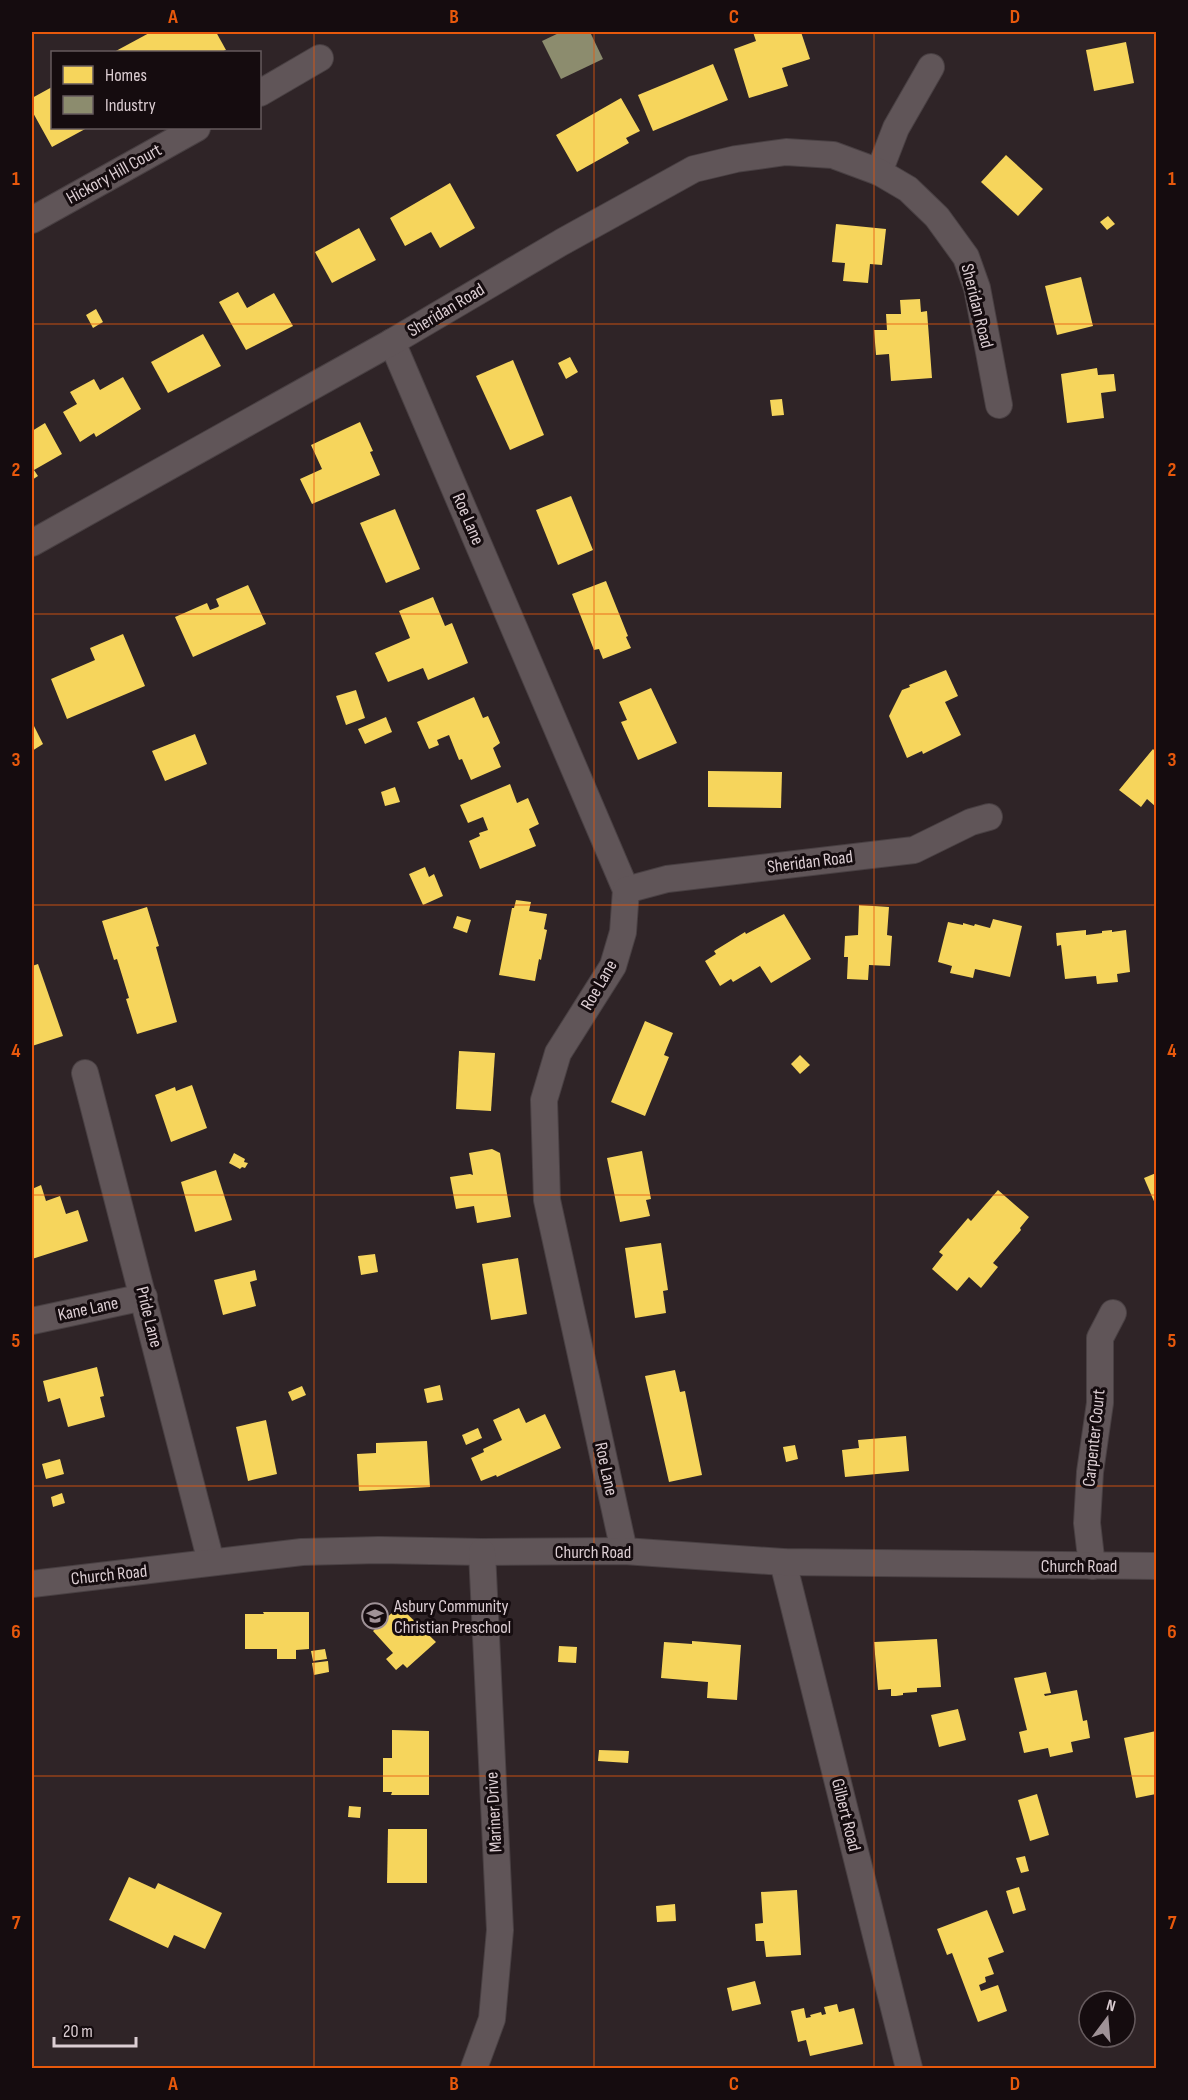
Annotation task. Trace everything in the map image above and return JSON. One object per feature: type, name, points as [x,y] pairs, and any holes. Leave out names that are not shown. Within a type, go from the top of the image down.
[{"type":"street","points":[[261,92],[320,58]]},
{"type":"street","points":[[879,172],[896,128],[931,67]]},
{"type":"street","name":"Hickory Hill Court","points":[[32,220],[195,129]]},
{"type":"street","name":"Sheridan Road","points":[[32,543],[392,342],[562,242],[693,169],[736,159],[786,152],[833,155],[879,172],[908,189],[937,217],[966,257],[977,288],[999,405]]},
{"type":"street","name":"Roe Lane","points":[[392,342],[626,890],[623,932],[613,966],[558,1053],[544,1100],[547,1200],[624,1551]]},
{"type":"street","name":"Sheridan Road","points":[[626,890],[667,879],[914,850],[971,822],[989,818]]},
{"type":"street","name":"Pride Lane","points":[[86,1073],[212,1562]]},
{"type":"street","name":"Kane Lane","points":[[32,1321],[144,1297]]},
{"type":"street","name":"Carpenter Court","points":[[1092,1566],[1087,1523],[1089,1472],[1100,1403],[1100,1338],[1113,1313]]},
{"type":"street","name":"Church Road","points":[[32,1584],[302,1552],[379,1550],[624,1551],[783,1562],[1156,1566]]},
{"type":"street","name":"Mariner Drive","points":[[474,2068],[492,2019],[500,1930],[482,1552]]},
{"type":"street","name":"Gilbert Road","points":[[783,1562],[909,2068]]},
{"type":"building: Homes","points":[[151,32],[216,32],[226,50],[224,51],[116,51]]},
{"type":"building: Homes","points":[[753,32],[774,32],[775,34],[801,32],[810,59],[782,68],[788,86],[749,98],[734,49],[756,41]]},
{"type":"building: Homes","points":[[1126,42],[1134,83],[1094,91],[1086,50]]},
{"type":"building: Homes","points":[[713,64],[728,100],[653,131],[638,95]]},
{"type":"building: Homes","points":[[51,88],[51,129],[85,129],[52,147],[32,111],[32,98]]},
{"type":"building: Homes","points":[[621,98],[640,131],[626,138],[629,143],[577,172],[556,135]]},
{"type":"building: Homes","points":[[1006,155],[1043,189],[1018,216],[981,182]]},
{"type":"building: Homes","points":[[450,183],[475,228],[440,248],[431,232],[405,246],[390,218]]},
{"type":"building: Homes","points":[[1108,216],[1115,224],[1107,230],[1100,222]]},
{"type":"building: Homes","points":[[836,224],[886,229],[882,265],[870,264],[868,283],[843,281],[845,263],[832,262]]},
{"type":"building: Homes","points":[[359,228],[376,260],[332,283],[315,252]]},
{"type":"building: Homes","points":[[1081,277],[1093,326],[1057,335],[1045,286]]},
{"type":"building: Homes","points":[[238,292],[247,308],[274,293],[293,326],[246,350],[219,302]]},
{"type":"building: Homes","points":[[920,299],[921,312],[927,311],[932,378],[891,381],[889,354],[876,355],[874,330],[887,330],[886,314],[901,314],[900,300]]},
{"type":"building: Homes","points":[[96,309],[103,322],[93,328],[86,315]]},
{"type":"building: Homes","points":[[203,334],[221,366],[168,393],[151,362]]},
{"type":"building: Homes","points":[[570,357],[578,372],[566,379],[558,363]]},
{"type":"building: Homes","points":[[513,360],[544,435],[510,450],[476,376]]},
{"type":"building: Homes","points":[[1097,368],[1098,375],[1114,374],[1116,391],[1101,393],[1104,418],[1067,423],[1061,374]]},
{"type":"building: Homes","points":[[123,377],[141,409],[96,437],[94,433],[80,442],[63,412],[77,404],[70,392],[94,379],[100,390]]},
{"type":"building: Homes","points":[[782,399],[784,415],[772,416],[770,400]]},
{"type":"building: Homes","points":[[360,422],[373,451],[370,452],[380,475],[312,504],[300,479],[322,469],[311,445]]},
{"type":"building: Homes","points":[[45,423],[62,454],[34,470],[38,476],[32,480],[32,431]]},
{"type":"building: Homes","points":[[571,496],[593,550],[558,565],[536,510]]},
{"type":"building: Homes","points":[[395,509],[420,569],[386,583],[360,523]]},
{"type":"building: Homes","points":[[606,581],[631,648],[603,659],[599,649],[594,650],[572,594]]},
{"type":"building: Homes","points":[[248,585],[266,624],[193,657],[175,617],[207,603],[210,610],[218,607],[216,599]]},
{"type":"building: Homes","points":[[433,597],[445,626],[452,623],[468,663],[428,680],[423,668],[388,682],[375,653],[410,638],[399,611]]},
{"type":"building: Homes","points":[[123,634],[145,686],[67,719],[51,679],[95,660],[90,648]]},
{"type":"building: Homes","points":[[946,670],[958,696],[945,702],[961,735],[923,754],[922,751],[907,758],[889,716],[902,690]]},
{"type":"building: Homes","points":[[651,688],[677,743],[638,760],[621,722],[627,720],[619,702]]},
{"type":"building: Homes","points":[[356,690],[365,718],[346,725],[336,696]]},
{"type":"building: Homes","points":[[474,697],[483,718],[488,716],[500,743],[493,748],[501,767],[471,780],[462,759],[459,760],[449,735],[437,740],[439,745],[429,749],[417,722]]},
{"type":"building: Homes","points":[[386,717],[392,732],[365,744],[358,729]]},
{"type":"building: Homes","points":[[34,726],[43,744],[32,751],[32,728]]},
{"type":"building: Homes","points":[[195,734],[207,764],[165,781],[152,751]]},
{"type":"building: Homes","points":[[1153,749],[1156,752],[1156,807],[1147,799],[1141,807],[1119,790]]},
{"type":"building: Homes","points":[[708,771],[782,772],[781,808],[708,807]]},
{"type":"building: Homes","points":[[510,784],[517,803],[528,798],[539,824],[529,829],[536,846],[480,869],[469,841],[480,836],[479,833],[488,830],[483,817],[468,823],[460,805]]},
{"type":"building: Homes","points":[[395,787],[400,802],[385,806],[381,792]]},
{"type":"building: Homes","points":[[425,867],[429,877],[434,874],[443,896],[423,905],[409,874]]},
{"type":"building: Homes","points":[[516,900],[531,902],[529,911],[547,914],[544,929],[547,930],[535,981],[499,975],[512,908]]},
{"type":"building: Homes","points":[[859,905],[889,907],[887,935],[892,936],[890,966],[869,965],[868,980],[847,979],[848,957],[844,957],[845,936],[858,935]]},
{"type":"building: Homes","points":[[147,907],[177,1022],[137,1034],[117,959],[114,960],[102,921]]},
{"type":"building: Homes","points":[[784,914],[811,959],[771,983],[760,966],[733,982],[731,979],[720,986],[705,961],[716,954],[714,951],[745,932],[746,934]]},
{"type":"building: Homes","points":[[457,916],[471,920],[467,933],[453,928]]},
{"type":"building: Homes","points":[[993,919],[1022,926],[1010,977],[975,969],[973,978],[950,973],[952,966],[938,962],[948,922],[974,926],[975,924],[990,928]]},
{"type":"building: Homes","points":[[1086,930],[1086,935],[1102,933],[1102,931],[1126,930],[1130,972],[1117,974],[1118,982],[1097,984],[1096,976],[1065,979],[1061,945],[1057,946],[1056,933]]},
{"type":"building: Homes","points":[[38,964],[63,1036],[32,1046],[32,966]]},
{"type":"building: Homes","points":[[645,1021],[673,1033],[664,1055],[669,1057],[645,1116],[611,1102]]},
{"type":"building: Homes","points":[[459,1051],[495,1053],[491,1111],[456,1109]]},
{"type":"building: Homes","points":[[800,1055],[810,1065],[800,1074],[791,1064]]},
{"type":"building: Homes","points":[[192,1085],[207,1128],[171,1142],[155,1095],[175,1087],[176,1091]]},
{"type":"building: Homes","points":[[492,1149],[500,1153],[511,1217],[477,1223],[474,1206],[456,1209],[450,1177],[473,1175],[469,1153]]},
{"type":"building: Homes","points":[[642,1151],[651,1199],[646,1200],[650,1216],[620,1222],[607,1158]]},
{"type":"building: Homes","points":[[234,1153],[248,1163],[245,1168],[240,1169],[229,1163]]},
{"type":"building: Homes","points":[[216,1170],[232,1220],[195,1232],[181,1182]]},
{"type":"building: Homes","points":[[1156,1173],[1156,1206],[1144,1178]]},
{"type":"building: Homes","points":[[41,1185],[46,1201],[60,1196],[66,1214],[78,1210],[88,1241],[32,1259],[32,1189]]},
{"type":"building: Homes","points":[[998,1190],[1029,1217],[993,1263],[998,1267],[981,1288],[969,1277],[957,1291],[932,1269],[943,1255],[939,1252],[968,1218],[971,1221]]},
{"type":"building: Homes","points":[[661,1243],[668,1290],[663,1291],[666,1313],[635,1318],[625,1248]]},
{"type":"building: Homes","points":[[375,1254],[378,1272],[361,1275],[358,1256]]},
{"type":"building: Homes","points":[[518,1258],[527,1314],[491,1320],[482,1264]]},
{"type":"building: Homes","points":[[255,1270],[257,1280],[250,1282],[256,1306],[223,1315],[214,1280]]},
{"type":"building: Homes","points":[[97,1367],[104,1396],[100,1397],[105,1417],[68,1427],[60,1398],[48,1402],[43,1381]]},
{"type":"building: Homes","points":[[675,1370],[680,1392],[685,1391],[702,1475],[669,1482],[645,1376]]},
{"type":"building: Homes","points":[[440,1385],[443,1400],[427,1403],[424,1389]]},
{"type":"building: Homes","points":[[302,1386],[306,1395],[292,1401],[288,1392]]},
{"type":"building: Homes","points":[[519,1408],[526,1423],[545,1414],[561,1448],[497,1477],[496,1475],[481,1481],[471,1458],[502,1440],[493,1420]]},
{"type":"building: Homes","points":[[266,1420],[277,1474],[248,1481],[236,1427]]},
{"type":"building: Homes","points":[[478,1428],[482,1438],[466,1445],[462,1435]]},
{"type":"building: Homes","points":[[906,1436],[909,1471],[845,1477],[842,1450],[859,1448],[858,1440]]},
{"type":"building: Homes","points":[[427,1441],[430,1487],[359,1491],[357,1454],[376,1453],[376,1443]]},
{"type":"building: Homes","points":[[795,1445],[798,1459],[786,1462],[783,1447]]},
{"type":"building: Homes","points":[[60,1459],[64,1474],[46,1479],[42,1464]]},
{"type":"building: Homes","points":[[62,1493],[65,1503],[53,1507],[51,1497]]},
{"type":"building: Homes","points":[[399,1606],[436,1642],[407,1668],[403,1664],[396,1670],[386,1659],[393,1653],[373,1631]]},
{"type":"building: Homes","points":[[263,1612],[309,1612],[309,1649],[296,1650],[296,1659],[277,1659],[277,1649],[245,1649],[245,1614],[264,1614]]},
{"type":"building: Homes","points":[[937,1639],[941,1687],[917,1688],[917,1692],[896,1696],[891,1696],[891,1689],[878,1690],[874,1642]]},
{"type":"building: Homes","points":[[692,1641],[741,1645],[737,1700],[707,1698],[708,1682],[661,1678],[664,1642],[692,1644]]},
{"type":"building: Homes","points":[[559,1646],[577,1647],[576,1663],[558,1662]]},
{"type":"building: Homes","points":[[325,1649],[327,1659],[313,1661],[311,1651]]},
{"type":"building: Homes","points":[[328,1661],[329,1672],[314,1675],[312,1663]]},
{"type":"building: Homes","points":[[1046,1672],[1051,1693],[1044,1694],[1045,1696],[1077,1690],[1083,1721],[1087,1720],[1090,1738],[1071,1742],[1073,1752],[1050,1757],[1048,1748],[1024,1753],[1019,1732],[1027,1730],[1014,1678]]},
{"type":"building: Homes","points":[[958,1709],[966,1740],[939,1747],[931,1715]]},
{"type":"building: Homes","points":[[392,1730],[429,1731],[429,1795],[391,1795],[392,1792],[383,1792],[383,1758],[392,1758]]},
{"type":"building: Homes","points":[[1156,1731],[1156,1794],[1136,1798],[1124,1738]]},
{"type":"building: Homes","points":[[599,1750],[629,1751],[628,1763],[598,1761]]},
{"type":"building: Homes","points":[[1037,1794],[1049,1835],[1030,1841],[1018,1800]]},
{"type":"building: Homes","points":[[349,1806],[361,1807],[360,1818],[348,1817]]},
{"type":"building: Homes","points":[[388,1829],[427,1829],[427,1883],[387,1883]]},
{"type":"building: Homes","points":[[1025,1856],[1029,1871],[1021,1873],[1016,1858]]},
{"type":"building: Homes","points":[[129,1877],[155,1889],[158,1883],[222,1913],[205,1949],[174,1935],[168,1948],[109,1920]]},
{"type":"building: Homes","points":[[1019,1887],[1026,1910],[1013,1914],[1006,1891]]},
{"type":"building: Homes","points":[[797,1890],[801,1955],[766,1957],[764,1941],[756,1941],[755,1924],[763,1923],[761,1892]]},
{"type":"building: Homes","points":[[675,1904],[676,1921],[657,1922],[656,1906]]},
{"type":"building: Homes","points":[[987,1910],[1004,1952],[988,1958],[994,1974],[985,1977],[986,1982],[979,1985],[981,1991],[998,1985],[1007,2011],[978,2022],[952,1953],[947,1955],[937,1929]]},
{"type":"building: Homes","points":[[755,1981],[761,2004],[732,2011],[727,1988]]},
{"type":"building: Homes","points":[[837,2004],[839,2012],[854,2008],[863,2044],[810,2056],[806,2040],[798,2042],[791,2011],[804,2008],[806,2018],[821,2012],[822,2015],[826,2014],[824,2007]]},
{"type":"building: Industry","points":[[561,32],[590,32],[603,59],[561,79],[542,41]]},
{"type":"place","name":"Asbury Community Christian Preschool","points":[[375,1616]]}]
